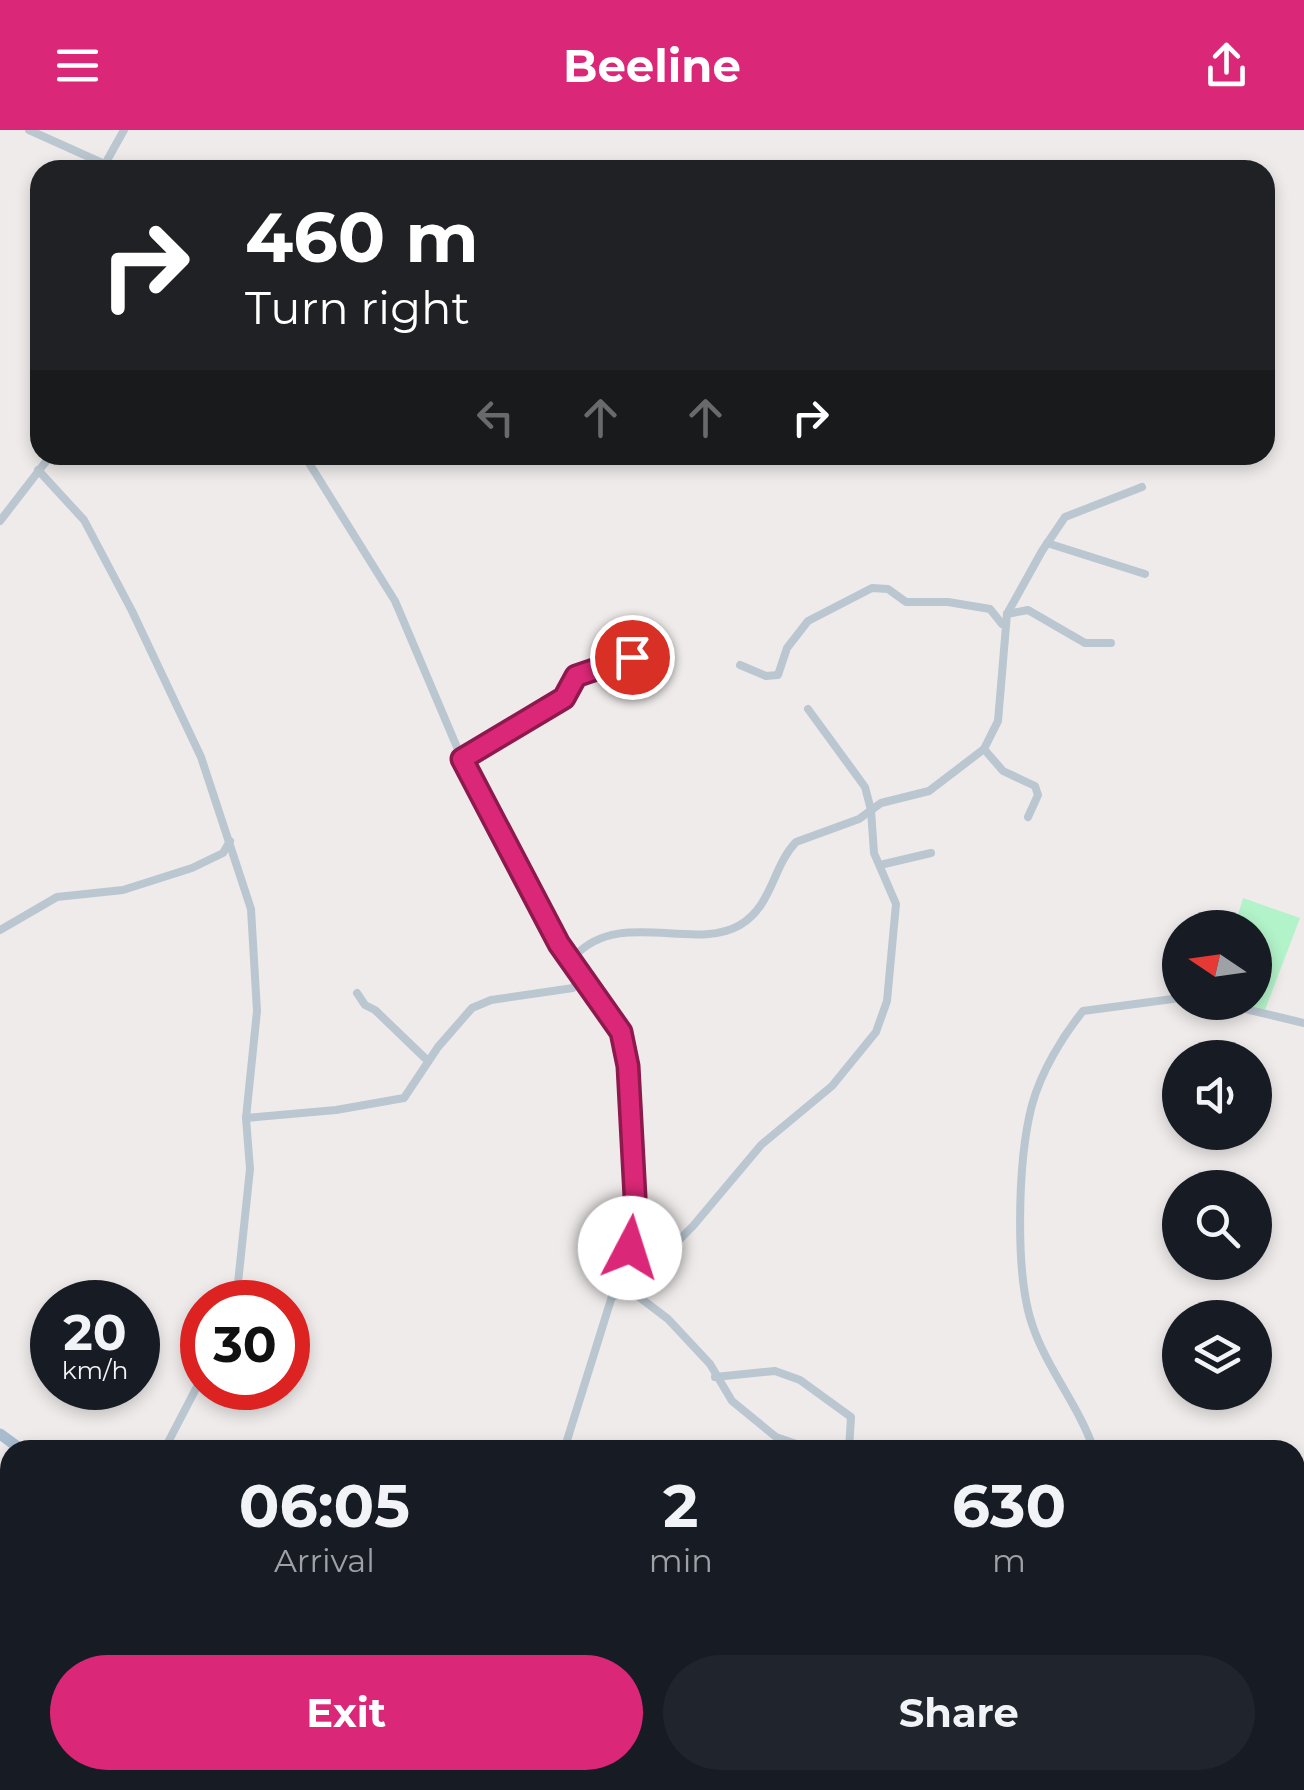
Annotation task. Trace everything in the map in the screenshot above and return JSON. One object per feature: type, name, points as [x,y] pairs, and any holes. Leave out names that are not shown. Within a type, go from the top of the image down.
[{"type":"street","points":[[29,130],[96,160]]},
{"type":"street","points":[[107,160],[124,130]]},
{"type":"street","points":[[0,520],[43,465]]},
{"type":"street","points":[[310,465],[396,601],[462,759],[498,833],[578,973],[621,1032],[628,1066],[634,1229],[567,1440]]},
{"type":"street","points":[[38,470],[84,520],[132,611],[202,757],[251,910],[258,966],[246,1118],[250,1169],[238,1280]]},
{"type":"street","points":[[246,1118],[397,1101],[410,1092],[428,1061],[479,1004],[572,988],[578,973],[575,960],[579,951],[637,930],[723,933],[746,922],[760,908],[796,842],[848,824],[892,799],[929,792],[984,749],[998,721],[1006,614],[1047,543],[1065,516],[1078,508],[1142,487]]},
{"type":"street","points":[[1047,543],[1146,574]]},
{"type":"street","points":[[740,666],[766,676],[778,676],[787,648],[799,630],[840,600],[872,588],[888,589],[906,602],[948,602],[990,609],[1004,628]]},
{"type":"street","points":[[1006,614],[1028,610],[1085,643],[1111,643]]},
{"type":"street","points":[[462,759],[564,698],[576,676],[632,657],[644,670]]},
{"type":"street","points":[[614,1296],[693,1226],[760,1145],[832,1086],[876,1032],[887,1000],[896,904],[874,854],[872,810],[864,786],[808,709]]},
{"type":"street","points":[[984,749],[1003,772],[1035,786],[1038,795],[1028,817]]},
{"type":"street","points":[[0,930],[57,897],[123,890],[192,868],[223,854],[230,841]]},
{"type":"street","points":[[880,865],[931,853]]},
{"type":"street","points":[[357,993],[364,1006],[376,1010],[428,1061]]},
{"type":"street","points":[[1091,1440],[1082,1415],[1035,1334],[1026,1298],[1023,1210],[1032,1104],[1059,1045],[1082,1010],[1162,1000]]},
{"type":"street","points":[[1272,1015],[1304,1023]]},
{"type":"street","points":[[626,1287],[668,1319],[732,1401],[785,1440]]},
{"type":"street","points":[[715,1376],[774,1371],[800,1380],[851,1417],[850,1440]]},
{"type":"street","points":[[169,1440],[185,1410]]},
{"type":"green space","points":[[1243,898],[1300,918],[1272,992],[1272,910],[1239,910]]},
{"type":"route","points":[[630,1248],[635,1197],[628,1066],[621,1032],[559,944],[462,759],[564,698],[576,676],[632,657]]}]
